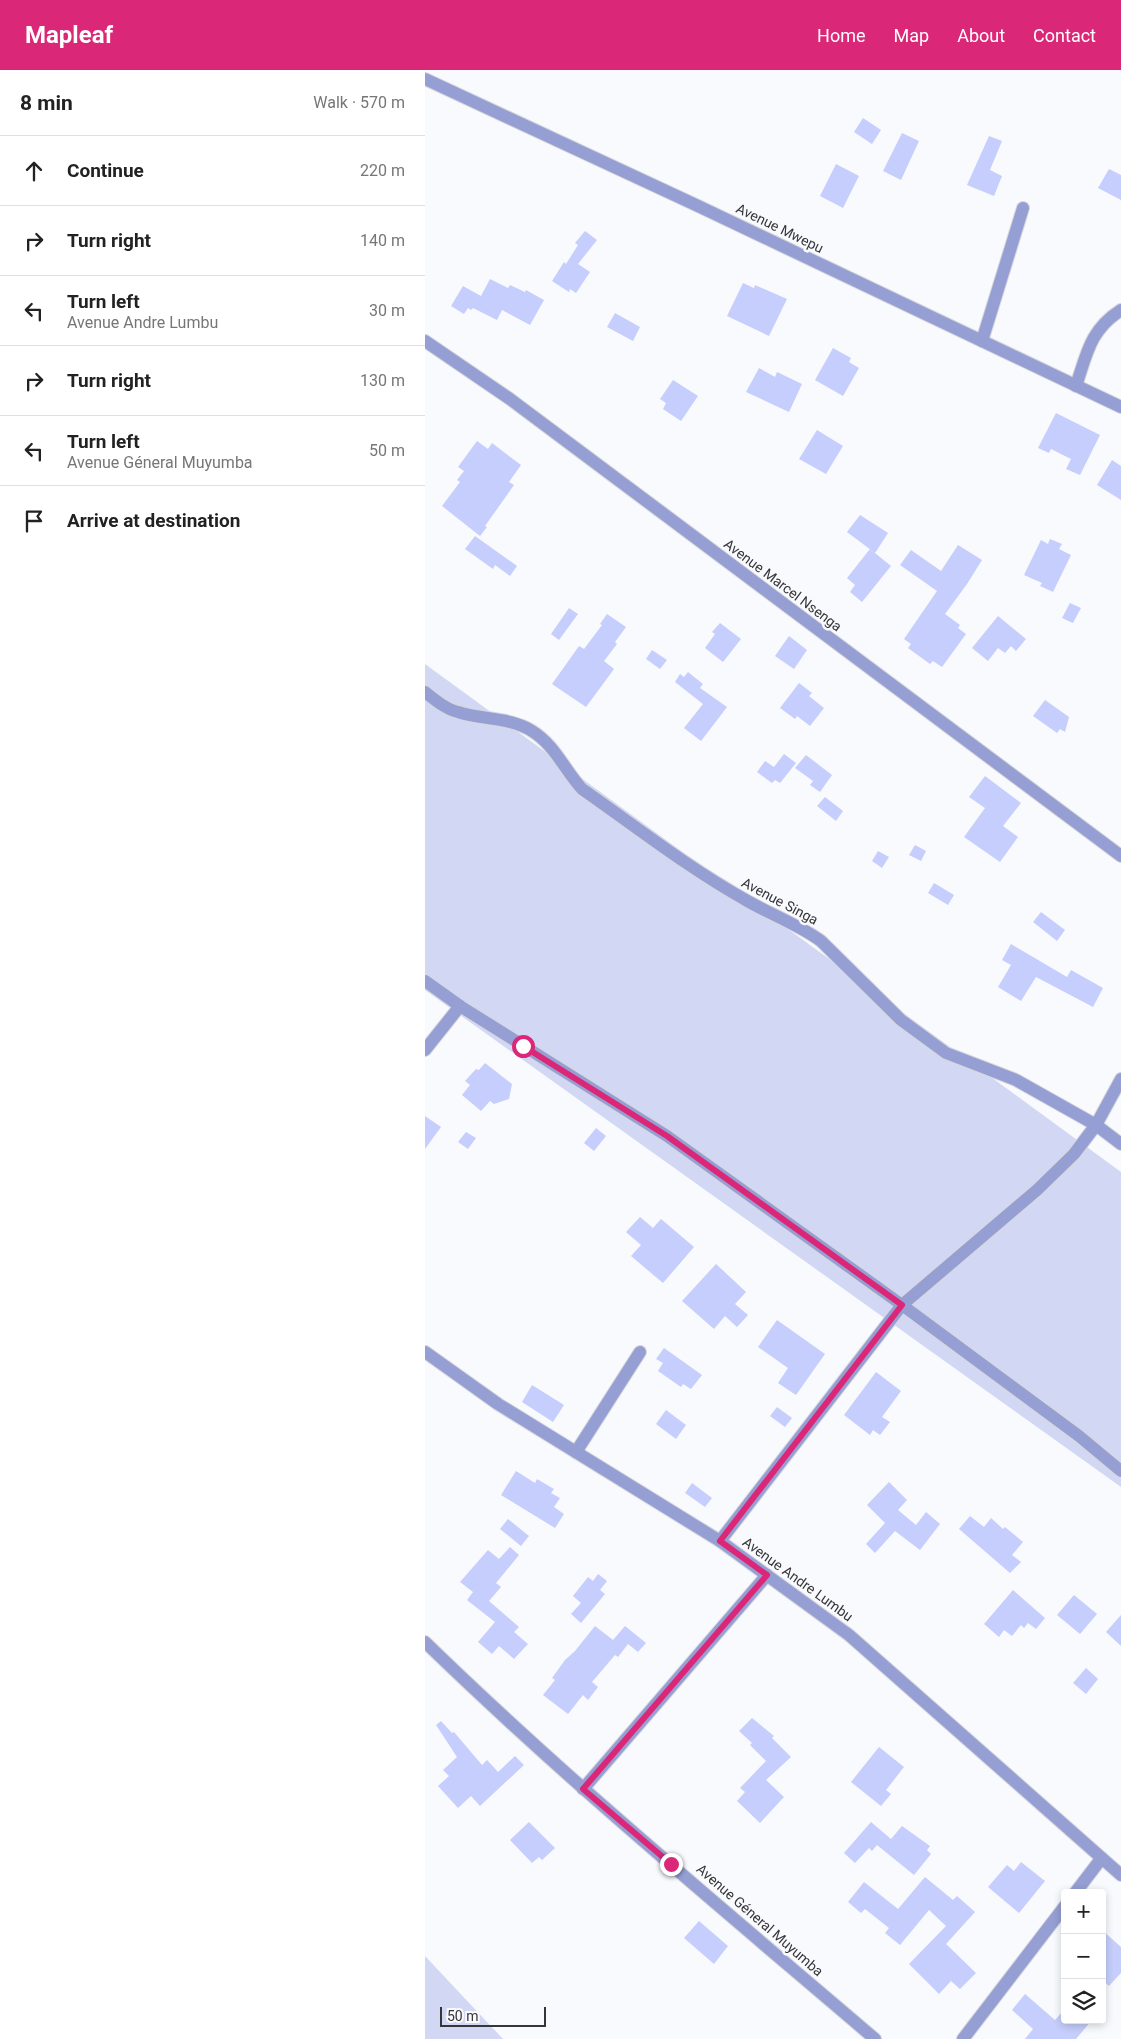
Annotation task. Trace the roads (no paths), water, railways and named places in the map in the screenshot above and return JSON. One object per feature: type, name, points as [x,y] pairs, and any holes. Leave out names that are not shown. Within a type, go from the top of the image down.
[{"type":"street","name":"Avenue Mwepu","points":[[425,79],[696,205],[1121,407]]},
{"type":"street","points":[[982,341],[1023,208]]},
{"type":"street","points":[[1076,386],[1093,338],[1107,319],[1121,310]]},
{"type":"street","name":"Avenue Marcel Nsenga","points":[[425,341],[509,399],[1121,856]]},
{"type":"street","name":"Avenue Singa","points":[[425,692],[457,712],[519,724],[533,731],[561,760],[582,789],[702,874],[821,941],[901,1020],[946,1053],[1016,1080],[1096,1125],[1121,1144]]},
{"type":"street","points":[[425,981],[459,1006],[667,1136],[902,1305],[1079,1436],[1121,1471]]},
{"type":"street","points":[[425,1050],[459,1006]]},
{"type":"street","points":[[720,1541],[902,1305],[1037,1190],[1074,1154],[1096,1125],[1121,1079]]},
{"type":"street","name":"Avenue Andre Lumbu","points":[[425,1352],[498,1404],[720,1541],[849,1635],[1101,1859],[1120,1873]]},
{"type":"street","points":[[576,1452],[640,1352]]},
{"type":"street","points":[[583,1789],[767,1575]]},
{"type":"street","name":"Avenue Géneral Muyumba","points":[[425,1642],[484,1700],[583,1789],[875,2039]]},
{"type":"street","points":[[1078,1889],[1101,1859]]},
{"type":"street","points":[[963,2039],[1061,1911]]}]
